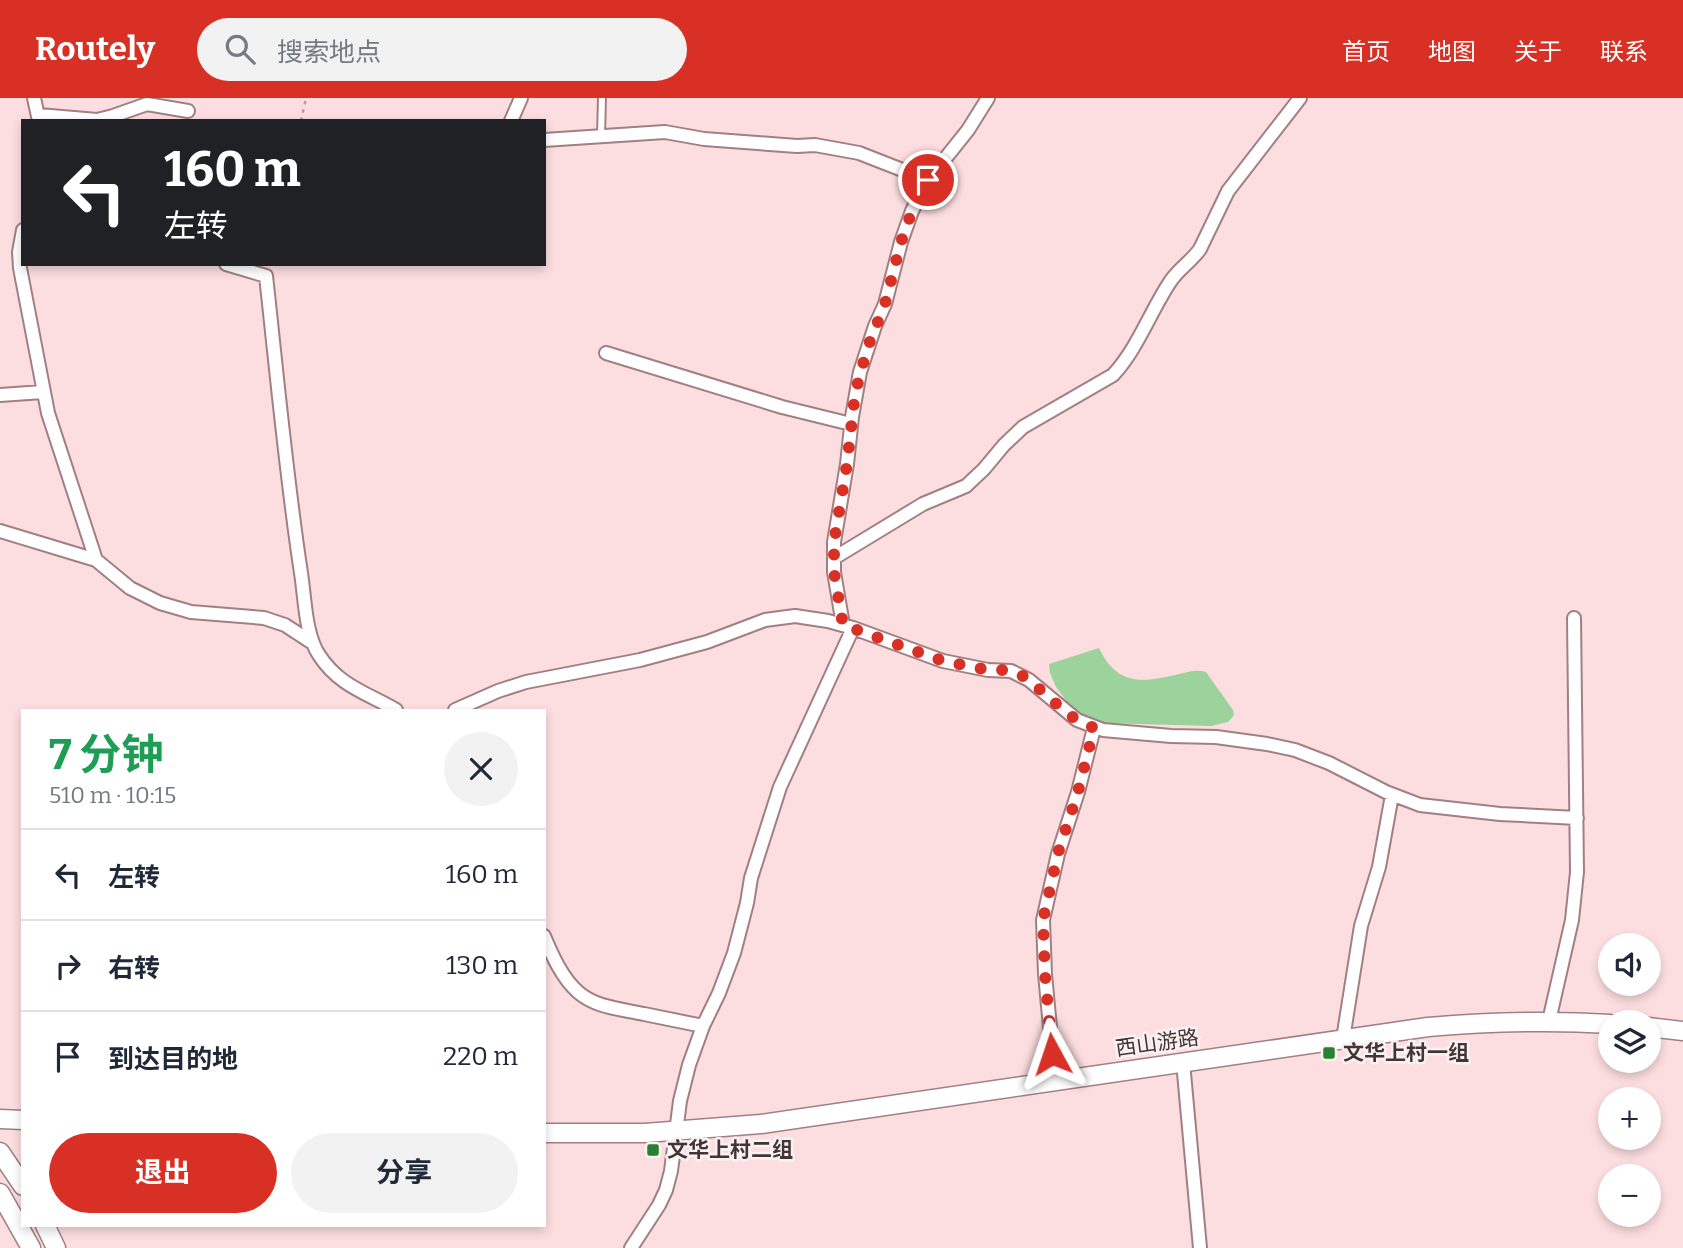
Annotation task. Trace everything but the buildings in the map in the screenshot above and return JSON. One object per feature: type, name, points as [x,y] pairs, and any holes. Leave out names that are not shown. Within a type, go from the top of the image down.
[{"type":"street","points":[[34,98],[39,118],[62,119]]},
{"type":"street","points":[[512,119],[521,98]]},
{"type":"street","points":[[631,1248],[659,1205],[666,1189],[684,1083],[703,1026],[734,953],[751,878],[780,787],[848,626],[834,572],[834,542],[855,394],[867,349],[885,304],[912,211],[928,180],[968,130],[988,98]]},
{"type":"street","points":[[834,558],[923,504],[966,486],[1023,427],[1113,375],[1142,333],[1172,279],[1194,258],[1228,191],[1300,98]]},
{"type":"street","points":[[108,119],[147,104],[188,111]]},
{"type":"street","points":[[546,139],[665,132],[704,139],[815,145],[859,153],[928,180]]},
{"type":"street","points":[[21,242],[20,268],[43,392],[96,560]]},
{"type":"street","points":[[233,266],[266,276],[297,551],[311,642]]},
{"type":"street","points":[[606,354],[782,407],[851,424]]},
{"type":"street","points":[[0,396],[43,392]]},
{"type":"street","points":[[0,531],[96,560],[130,588],[160,603],[191,612],[264,618],[285,625],[311,642],[336,676],[394,709]]},
{"type":"street","points":[[457,709],[526,682],[640,660],[737,632],[765,621],[794,617],[848,626],[943,661],[1021,675],[1069,715],[1094,728],[1171,736],[1216,737],[1267,744],[1295,750],[1329,763],[1392,795],[1420,804],[1500,814],[1577,818]]},
{"type":"street","points":[[1549,1021],[1572,920],[1577,872],[1574,618]]},
{"type":"street","points":[[1055,1081],[1043,920],[1058,853],[1078,792],[1094,728]]},
{"type":"street","points":[[1343,1039],[1361,926],[1380,867],[1392,795]]},
{"type":"street","points":[[546,940],[566,978],[585,997],[603,1005],[703,1026]]},
{"type":"street","name":"西山游路","points":[[546,1133],[677,1131],[761,1124],[1461,1024],[1549,1021],[1598,1023]]},
{"type":"street","points":[[1661,1028],[1683,1031]]},
{"type":"street","points":[[1183,1062],[1200,1248]]},
{"type":"street","points":[[0,1119],[21,1120]]},
{"type":"street","points":[[0,1152],[21,1183]]},
{"type":"street","points":[[0,1193],[31,1248]]},
{"type":"street","points":[[46,1227],[56,1248]]},
{"type":"lane","points":[[601,136],[602,98]]},
{"type":"path","points":[[301,119],[306,98]]},
{"type":"shaded area","points":[[1099,648],[1114,669],[1132,679],[1154,679],[1192,671],[1206,672],[1234,715],[1228,722],[1211,726],[1099,723],[1081,716],[1056,687],[1049,664]]},
{"type":"place","name":"文华上村一组","points":[[1329,1053]]},
{"type":"place","name":"文华上村二组","points":[[653,1150]]},
{"type":"route","points":[[928,180],[912,211],[901,242],[885,304],[860,372],[834,542],[834,572],[843,625],[943,661],[988,670],[1011,671],[1021,675],[1069,715],[1094,728],[1078,792],[1058,853],[1043,920],[1052,1054]]}]
